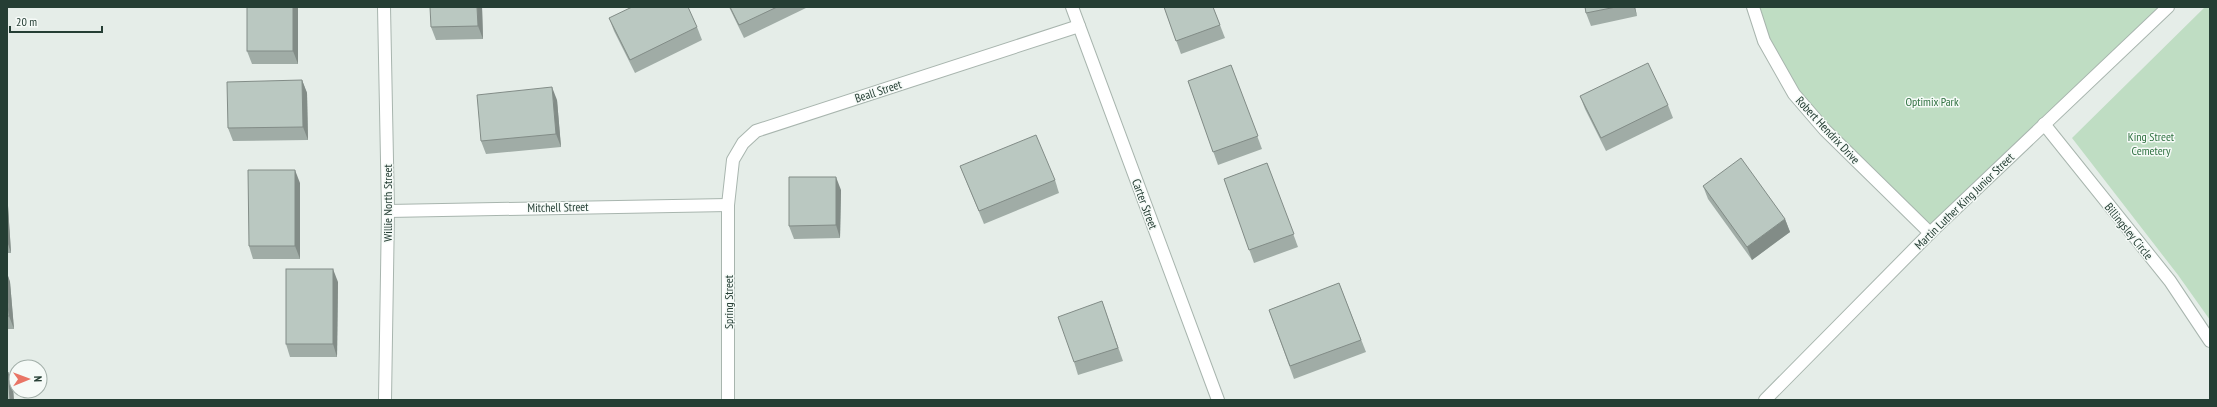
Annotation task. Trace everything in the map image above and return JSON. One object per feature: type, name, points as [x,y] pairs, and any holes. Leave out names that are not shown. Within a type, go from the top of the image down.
[{"type":"street","name":"Willie North Street","points":[[384,7],[388,210],[385,400]]},
{"type":"street","name":"Carter Street","points":[[1072,7],[1218,400]]},
{"type":"street","name":"Robert Hendrix Drive","points":[[1753,7],[1764,41],[1794,94],[1825,130],[1930,233]]},
{"type":"street","name":"Martin Luther King Junior Street","points":[[1765,400],[1930,233],[2168,7]]},
{"type":"street","name":"Beall Street","points":[[728,205],[733,160],[743,143],[756,131],[1079,26]]},
{"type":"street","name":"Billingsley Circle","points":[[2044,124],[2170,281],[2210,341]]},
{"type":"street","name":"Mitchell Street","points":[[388,210],[728,205]]},
{"type":"street","name":"Spring Street","points":[[728,205],[728,400]]},
{"type":"green space","name":"Optimix Park","points":[[1753,7],[2168,7],[1930,233],[1794,94]]},
{"type":"green space","name":"King Street Cemetery","points":[[2205,7],[2210,7],[2210,320],[2178,275],[2072,138]]},
{"type":"building","points":[[247,7],[293,7],[293,51],[247,51]]},
{"type":"building","points":[[430,7],[477,7],[478,26],[431,27]]},
{"type":"building","points":[[632,7],[688,7],[697,27],[630,60],[609,18]]},
{"type":"building","points":[[730,7],[777,7],[739,25]]},
{"type":"building","points":[[1164,7],[1213,7],[1220,25],[1176,41]]},
{"type":"building","points":[[1585,7],[1616,7],[1586,13]]},
{"type":"building","points":[[1648,63],[1668,105],[1601,138],[1580,96]]},
{"type":"building","points":[[1231,65],[1258,136],[1213,152],[1188,81]]},
{"type":"building","points":[[302,80],[303,127],[228,128],[227,82]]},
{"type":"building","points":[[552,87],[556,134],[481,141],[477,95]]},
{"type":"building","points":[[1036,135],[1055,180],[979,211],[960,166]]},
{"type":"building","points":[[1741,158],[1785,219],[1747,247],[1703,186]]},
{"type":"building","points":[[1267,163],[1294,234],[1249,250],[1224,179]]},
{"type":"building","points":[[248,170],[295,170],[295,246],[249,246]]},
{"type":"building","points":[[789,177],[836,177],[836,225],[789,226]]},
{"type":"building","points":[[286,269],[333,269],[333,344],[286,344]]},
{"type":"building","points":[[1339,283],[1361,340],[1290,366],[1269,310]]},
{"type":"building","points":[[7,289],[9,316],[7,316]]},
{"type":"building","points":[[1102,301],[1118,348],[1074,362],[1058,317]]},
{"type":"building","points":[[8,372],[8,399],[10,400],[7,400]]}]
